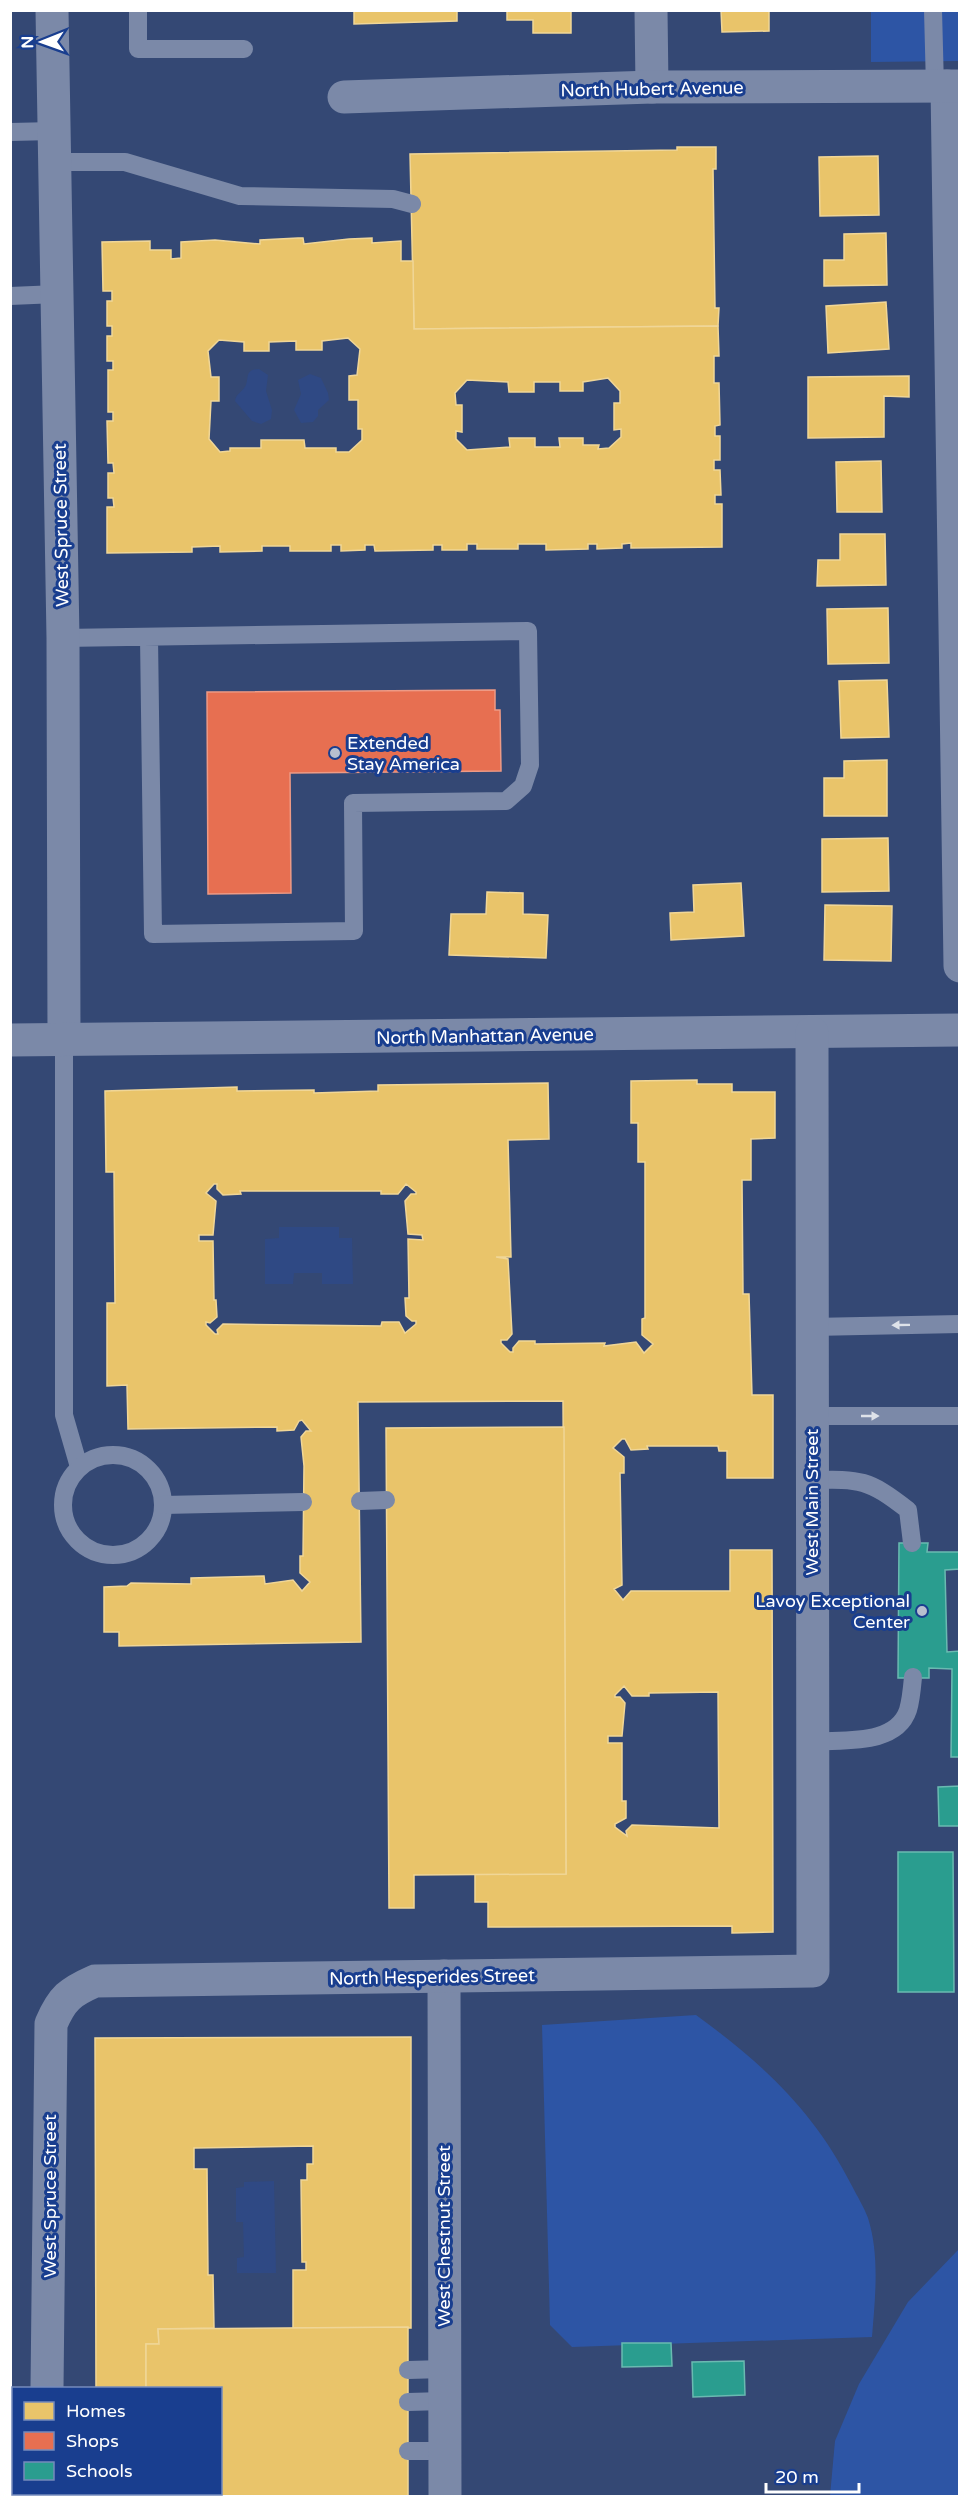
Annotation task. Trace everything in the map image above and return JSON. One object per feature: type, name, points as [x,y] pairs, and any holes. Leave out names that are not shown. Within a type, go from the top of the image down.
[{"type":"street","name":"West Spruce Street","points":[[52,10],[63,638],[64,1040]]},
{"type":"street","points":[[651,10],[652,87]]},
{"type":"street","points":[[947,86],[960,966]]},
{"type":"street","name":"North Hubert Avenue","points":[[344,97],[652,87],[947,86]]},
{"type":"street","name":"North Manhattan Avenue","points":[[10,1040],[960,1030]]},
{"type":"street","name":"West Main Street","points":[[812,1033],[812,1416],[828,1480],[812,1742],[813,1971]]},
{"type":"street","name":"North Hesperides Street","points":[[59,2006],[73,1991],[95,1981],[813,1971]]},
{"type":"street","name":"West Chestnut Street","points":[[444,1976],[445,2496]]},
{"type":"street","name":"West Spruce Street","points":[[47,2387],[51,2024],[59,2006]]},
{"type":"lane","points":[[138,10],[138,49],[244,49]]},
{"type":"lane","points":[[933,10],[947,86]]},
{"type":"lane","points":[[10,132],[55,147],[125,162],[240,196],[393,199],[412,204]]},
{"type":"lane","points":[[10,296],[57,294]]},
{"type":"lane","points":[[63,638],[528,631],[530,765],[523,786],[506,801],[353,803],[354,931],[153,934],[149,637]]},
{"type":"lane","points":[[64,1040],[64,1415],[79,1467]]},
{"type":"lane","points":[[812,1327],[960,1324]]},
{"type":"lane","points":[[812,1416],[960,1416]]},
{"type":"lane","points":[[107,1455],[123,1455],[150,1470],[158,1483],[162,1505],[156,1530],[145,1544],[130,1553],[113,1556],[96,1553],[81,1544],[70,1531],[63,1515],[63,1497],[68,1480],[79,1467],[93,1458],[107,1455]]},
{"type":"lane","points":[[828,1480],[859,1480],[883,1491],[908,1510],[912,1543]]},
{"type":"lane","points":[[360,1501],[386,1500]]},
{"type":"lane","points":[[162,1505],[303,1502]]},
{"type":"lane","points":[[812,1742],[878,1737],[896,1727],[908,1711],[914,1677]]},
{"type":"lane","points":[[408,2370],[444,2369]]},
{"type":"lane","points":[[408,2402],[444,2401]]},
{"type":"lane","points":[[408,2451],[445,2451]]},
{"type":"shaded area","points":[[871,11],[959,11],[959,61],[871,62]]},
{"type":"shaded area","points":[[259,369],[268,375],[266,391],[272,410],[271,419],[261,424],[252,421],[235,401],[246,385],[250,372]]},
{"type":"shaded area","points":[[310,374],[321,378],[329,400],[318,410],[318,416],[313,422],[301,423],[294,410],[301,394],[298,380]]},
{"type":"shaded area","points":[[279,1227],[339,1227],[339,1238],[352,1238],[353,1284],[322,1284],[322,1273],[294,1273],[293,1284],[265,1284],[265,1239],[279,1238]]},
{"type":"shaded area","points":[[696,2015],[743,2051],[784,2090],[821,2134],[852,2186],[868,2218],[874,2247],[876,2278],[872,2337],[572,2347],[550,2325],[542,2025]]},
{"type":"shaded area","points":[[274,2181],[276,2273],[237,2273],[237,2258],[244,2257],[243,2222],[236,2222],[236,2188],[244,2187],[244,2182]]},
{"type":"shaded area","points":[[959,2249],[959,2496],[830,2496],[835,2441],[859,2384],[908,2302]]},
{"type":"building: Homes","points":[[354,10],[457,10],[457,21],[354,24]]},
{"type":"building: Homes","points":[[507,10],[571,10],[571,33],[533,33],[533,20],[507,20]]},
{"type":"building: Homes","points":[[721,10],[769,10],[769,31],[722,32]]},
{"type":"building: Homes","points":[[677,147],[716,147],[716,169],[713,169],[715,308],[719,308],[718,326],[414,329],[410,154],[677,150]]},
{"type":"building: Homes","points":[[878,156],[879,215],[820,216],[819,157]]},
{"type":"building: Homes","points":[[886,233],[887,285],[824,286],[824,260],[844,260],[844,234]]},
{"type":"building: Homes","points":[[303,238],[304,244],[372,238],[372,243],[401,241],[401,261],[413,261],[414,329],[718,326],[719,356],[714,356],[714,383],[719,383],[720,425],[715,426],[715,436],[720,436],[720,460],[714,460],[714,470],[720,470],[721,495],[715,495],[715,504],[722,504],[722,547],[631,548],[631,543],[622,544],[622,548],[597,549],[597,544],[588,544],[588,549],[546,550],[546,544],[518,544],[518,549],[477,549],[477,544],[467,544],[467,550],[442,550],[442,545],[433,545],[433,550],[375,551],[374,545],[365,545],[365,550],[341,551],[341,545],[331,545],[331,551],[290,551],[290,546],[262,546],[262,551],[220,552],[220,546],[192,547],[192,552],[107,553],[107,507],[114,507],[113,498],[108,498],[108,473],[114,473],[113,463],[108,463],[107,421],[113,421],[113,412],[108,412],[108,370],[113,370],[113,361],[107,361],[107,336],[112,336],[112,326],[107,326],[107,301],[112,301],[112,291],[103,291],[102,242],[150,241],[150,250],[171,250],[171,259],[181,258],[181,242],[215,240],[260,244],[260,240]],"holes":[[[348,338],[360,349],[357,375],[349,376],[349,400],[358,400],[358,429],[362,429],[362,440],[349,452],[336,452],[336,448],[305,448],[304,440],[261,440],[261,448],[230,448],[230,451],[220,452],[209,439],[211,401],[219,401],[219,377],[211,377],[208,351],[219,340],[244,342],[244,351],[269,351],[269,342],[296,341],[296,350],[322,350],[322,341]],[[608,378],[620,391],[620,403],[614,403],[614,430],[621,429],[621,437],[609,448],[598,449],[599,445],[583,445],[583,438],[559,438],[560,447],[535,447],[535,438],[509,438],[510,447],[467,450],[456,439],[456,431],[462,432],[462,405],[456,405],[455,393],[467,380],[508,382],[509,392],[534,392],[534,382],[560,382],[560,391],[583,391],[583,382]]]},
{"type":"building: Homes","points":[[886,302],[889,349],[828,353],[826,306]]},
{"type":"building: Homes","points":[[909,376],[909,397],[884,396],[884,437],[808,438],[808,377]]},
{"type":"building: Homes","points":[[881,461],[882,512],[837,512],[836,462]]},
{"type":"building: Homes","points":[[840,534],[885,534],[886,585],[817,586],[818,560],[840,560]]},
{"type":"building: Homes","points":[[888,608],[889,663],[828,664],[827,609]]},
{"type":"building: Homes","points":[[887,680],[889,737],[841,738],[839,681]]},
{"type":"building: Homes","points":[[887,760],[887,816],[824,816],[824,778],[844,778],[844,761]]},
{"type":"building: Homes","points":[[888,838],[889,891],[822,892],[822,839]]},
{"type":"building: Homes","points":[[741,883],[744,936],[671,940],[670,913],[694,912],[693,885]]},
{"type":"building: Homes","points":[[487,892],[523,893],[523,914],[548,915],[546,958],[449,955],[451,914],[486,914]]},
{"type":"building: Homes","points":[[825,905],[892,906],[891,961],[824,960]]},
{"type":"building: Homes","points":[[697,1080],[697,1084],[732,1084],[732,1092],[775,1092],[775,1138],[751,1139],[751,1180],[742,1180],[743,1294],[749,1294],[752,1395],[773,1395],[773,1478],[727,1478],[727,1451],[719,1451],[718,1446],[647,1446],[648,1449],[631,1450],[625,1439],[622,1439],[613,1448],[624,1457],[624,1473],[620,1473],[622,1585],[614,1589],[623,1600],[631,1591],[730,1591],[730,1550],[772,1550],[773,1932],[732,1933],[732,1926],[488,1927],[488,1902],[475,1902],[475,1874],[566,1874],[563,1401],[358,1402],[361,1642],[119,1646],[119,1632],[104,1632],[104,1587],[127,1586],[131,1583],[191,1584],[191,1578],[264,1576],[265,1584],[293,1580],[302,1591],[310,1582],[300,1573],[300,1556],[303,1556],[304,1466],[301,1437],[306,1431],[311,1431],[302,1420],[294,1430],[277,1431],[277,1427],[128,1429],[127,1385],[107,1386],[107,1303],[115,1303],[114,1172],[106,1172],[105,1091],[237,1087],[237,1091],[314,1090],[314,1093],[378,1091],[378,1085],[548,1083],[549,1139],[508,1140],[511,1257],[496,1257],[508,1259],[512,1334],[507,1340],[501,1340],[501,1343],[513,1352],[513,1348],[519,1341],[535,1341],[535,1344],[605,1343],[604,1346],[636,1342],[644,1353],[653,1344],[642,1335],[642,1319],[645,1318],[645,1162],[638,1162],[638,1123],[631,1123],[631,1081]],"holes":[[[214,1184],[217,1184],[217,1189],[223,1195],[241,1194],[240,1191],[381,1191],[381,1194],[398,1194],[406,1184],[416,1192],[405,1201],[408,1234],[422,1235],[423,1240],[408,1239],[409,1298],[405,1298],[406,1316],[416,1321],[416,1324],[405,1333],[399,1322],[382,1322],[381,1326],[223,1324],[217,1330],[218,1334],[215,1334],[206,1325],[206,1322],[210,1323],[217,1317],[216,1300],[214,1300],[213,1241],[199,1241],[199,1235],[213,1235],[216,1201],[206,1193]],[[624,1686],[632,1696],[649,1696],[649,1693],[718,1692],[719,1828],[632,1825],[626,1831],[627,1836],[615,1827],[615,1824],[626,1818],[626,1801],[622,1801],[622,1743],[608,1743],[608,1736],[622,1736],[625,1703],[615,1695]]]},
{"type":"building: Homes","points":[[564,1427],[566,1874],[414,1875],[414,1908],[389,1908],[386,1428]]},
{"type":"building: Homes","points":[[411,2037],[411,2328],[293,2328],[293,2270],[306,2270],[306,2262],[302,2262],[301,2180],[307,2180],[307,2164],[313,2164],[313,2146],[194,2148],[194,2169],[207,2169],[208,2275],[213,2275],[214,2328],[158,2329],[159,2344],[146,2344],[146,2387],[96,2387],[95,2038]]},
{"type":"building: Homes","points":[[408,2327],[408,2496],[147,2496],[222,2495],[222,2387],[146,2387],[146,2344],[159,2344],[158,2329]]},
{"type":"building: Homes","points":[[96,2495],[147,2495],[147,2496]]},
{"type":"building: Shops","points":[[495,690],[495,710],[500,710],[501,771],[290,773],[291,893],[208,894],[207,692]]},
{"type":"building: Schools","name":"Lavoy Exceptional Center","points":[[899,1543],[928,1543],[927,1552],[960,1552],[960,1569],[945,1570],[947,1652],[960,1651],[960,1757],[951,1757],[952,1669],[929,1668],[929,1678],[898,1678]]},
{"type":"building: Schools","points":[[960,1786],[960,1826],[939,1826],[938,1787]]},
{"type":"building: Schools","points":[[898,1852],[953,1852],[954,1992],[898,1992]]},
{"type":"building: Schools","points":[[622,2343],[671,2343],[672,2366],[622,2367]]},
{"type":"building: Schools","points":[[744,2361],[745,2395],[693,2397],[692,2362]]},
{"type":"place","name":"Extended Stay America","points":[[335,753]]},
{"type":"place","name":"Lavoy Exceptional Center","points":[[922,1611]]}]
